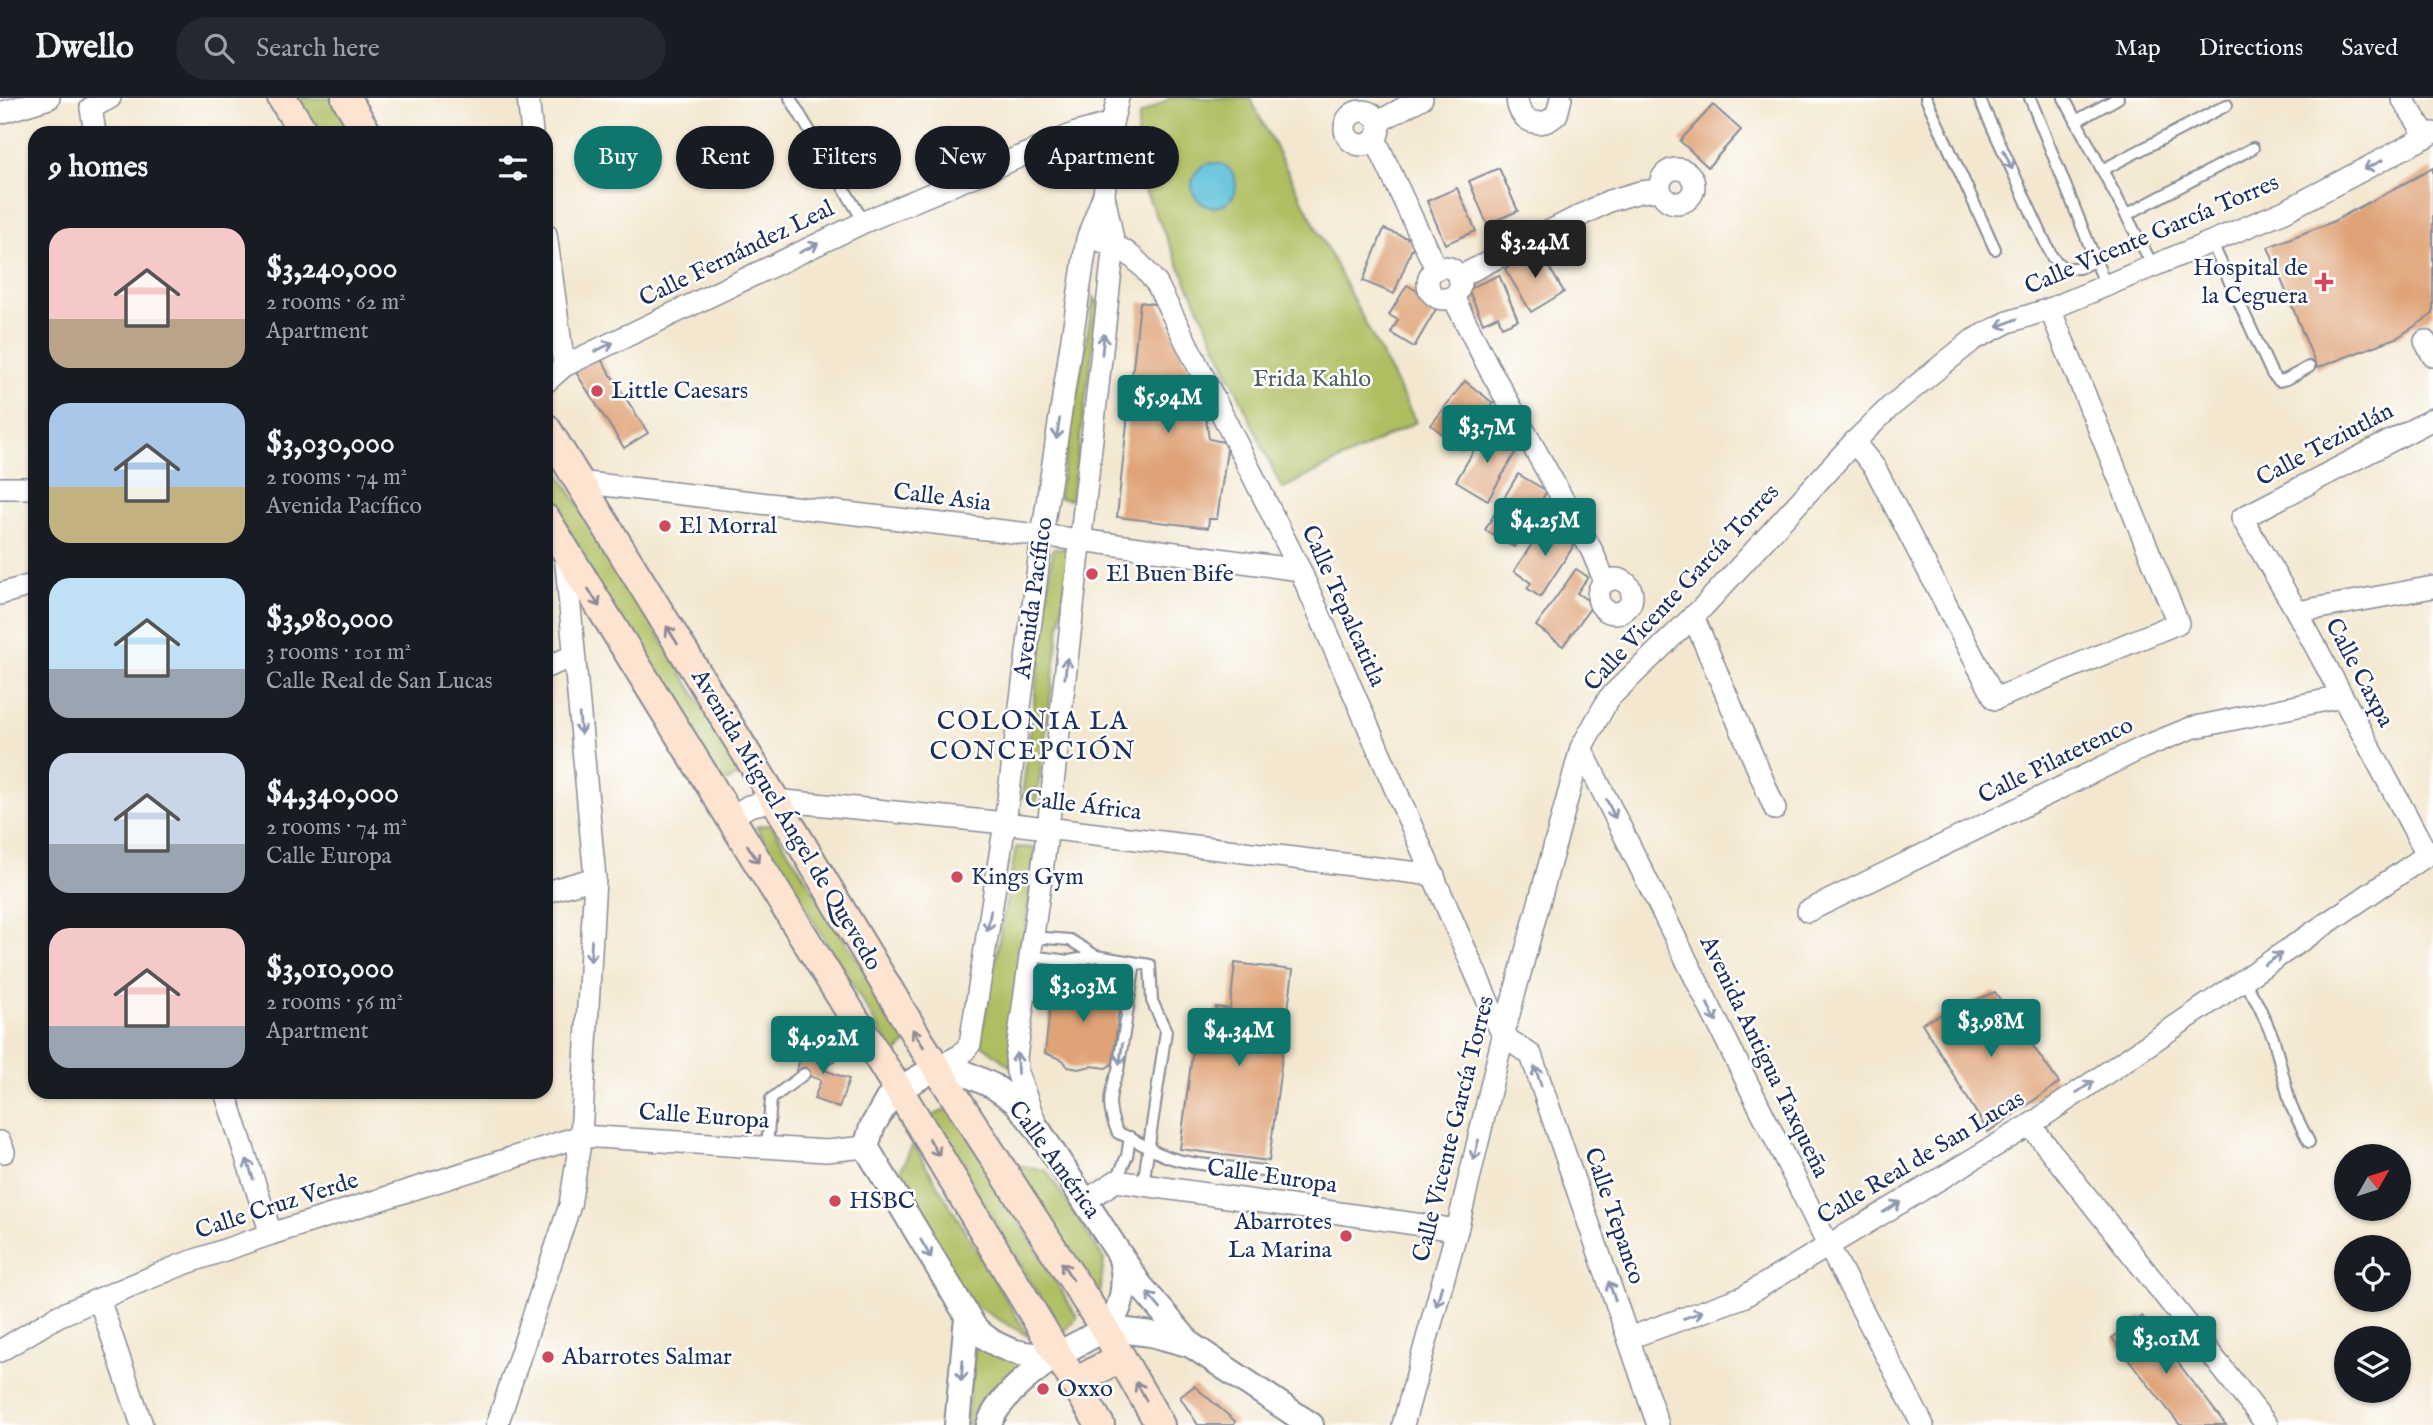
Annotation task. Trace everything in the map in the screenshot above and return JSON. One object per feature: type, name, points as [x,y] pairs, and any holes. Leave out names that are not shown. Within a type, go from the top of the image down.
[{"type":"main road","points":[[282,98],[300,126]]},
{"type":"main road","points":[[346,98],[363,126]]},
{"type":"main road","name":"Avenida Miguel Ángel de Quevedo","points":[[553,440],[936,1068],[1104,1328],[1160,1425]]},
{"type":"main road","name":"Avenida Miguel Ángel de Quevedo","points":[[553,531],[899,1089],[1100,1425]]},
{"type":"main road","points":[[1074,1383],[1122,1357]]},
{"type":"street","points":[[0,113],[49,98]]},
{"type":"street","points":[[527,98],[531,126]]},
{"type":"street","name":"Avenida Pacífico","points":[[899,1089],[961,1055],[970,1044],[1005,823],[1042,536],[1087,239],[1104,194],[1112,123],[1118,98]]},
{"type":"street","points":[[1346,106],[1344,129],[1349,139],[1359,145],[1365,145],[1377,131],[1422,98]]},
{"type":"street","points":[[1517,98],[1524,118],[1538,123],[1546,122],[1558,114],[1561,98]]},
{"type":"street","points":[[2402,98],[2430,135]]},
{"type":"street","points":[[92,101],[94,126]]},
{"type":"street","points":[[1346,106],[1356,112],[1367,112],[1436,269]]},
{"type":"street","name":"Calle Fernández Leal","points":[[553,376],[564,366],[864,222],[1076,133],[1112,123]]},
{"type":"street","name":"Calle Vicente García Torres","points":[[1403,1425],[1457,1230],[1503,1036],[1581,748],[1609,698],[1693,616],[1854,442],[1890,407],[1973,340],[2008,322],[2050,309],[2285,211],[2430,135]]},
{"type":"street","points":[[1605,582],[1592,551],[1489,368],[1456,287],[1452,269],[1436,269],[1427,281],[1429,291],[1438,298],[1456,287],[1609,201],[1640,192],[1660,190]]},
{"type":"street","name":"Avenida Pacífico","points":[[1037,1128],[1017,1072],[1016,1057],[1048,828],[1114,244],[1104,194]]},
{"type":"street","name":"Calle Tepalcatitla","points":[[1087,239],[1114,244],[1136,258],[1157,284],[1300,570],[1503,1036]]},
{"type":"street","points":[[553,285],[564,366]]},
{"type":"street","points":[[1854,442],[1875,468],[1995,699],[2178,623],[2050,309]]},
{"type":"street","name":"Calle Teziutlán","points":[[2242,518],[2433,419]]},
{"type":"street","name":"Calle Asia","points":[[578,482],[1081,540],[1300,570]]},
{"type":"street","points":[[0,488],[28,488]]},
{"type":"street","name":"Calle Caxpa","points":[[2242,518],[2430,852]]},
{"type":"street","points":[[497,1425],[570,1205],[581,1136],[594,878],[564,549]]},
{"type":"street","points":[[0,594],[28,586]]},
{"type":"street","points":[[2297,612],[2433,587]]},
{"type":"street","points":[[1693,616],[1774,809]]},
{"type":"street","points":[[553,664],[574,656]]},
{"type":"street","name":"Calle Pilatetenco","points":[[1808,911],[2144,747],[2191,728],[2341,697]]},
{"type":"street","name":"Avenida Antigua Taxqueña","points":[[1581,748],[1828,1245],[1923,1425]]},
{"type":"street","name":"Calle África","points":[[730,818],[750,806],[775,800],[1005,823],[1433,875]]},
{"type":"street","name":"Calle Real de San Lucas","points":[[1629,1338],[1743,1297],[2030,1125],[2430,852]]},
{"type":"street","points":[[553,890],[594,878]]},
{"type":"street","name":"Calle Tepanco","points":[[1503,1036],[1531,1055],[1658,1425]]},
{"type":"street","name":"Calle América","points":[[936,1068],[954,1068],[993,1086],[1016,1102],[1037,1128],[1139,1284],[1191,1345],[1311,1425]]},
{"type":"street","points":[[899,1089],[879,1112],[866,1147],[967,1317],[981,1334],[1004,1348],[1038,1356],[1057,1355]]},
{"type":"street","points":[[227,1099],[271,1234]]},
{"type":"street","points":[[2030,1125],[2267,1425]]},
{"type":"street","name":"Calle Europa","points":[[581,1136],[826,1151],[866,1147]]},
{"type":"street","name":"Calle Cruz Verde","points":[[0,1351],[58,1316],[181,1265],[581,1136]]},
{"type":"street","points":[[1085,1201],[1116,1181]]},
{"type":"street","name":"Calle Europa","points":[[1116,1181],[1457,1230]]},
{"type":"street","name":"Calle América","points":[[1120,1255],[1123,1272],[1122,1295],[1117,1310],[1104,1328],[1151,1334],[1191,1345]]},
{"type":"street","points":[[99,1299],[142,1425]]},
{"type":"street","points":[[957,1425],[967,1317]]},
{"type":"street","points":[[989,1425],[1003,1400],[1023,1380],[1057,1355],[1104,1328]]},
{"type":"lane","points":[[790,98],[864,222]]},
{"type":"lane","points":[[1926,98],[1995,249]]},
{"type":"lane","points":[[1979,98],[2052,257],[2063,268],[2079,268],[2096,260]]},
{"type":"lane","points":[[2030,98],[2106,286]]},
{"type":"lane","points":[[2064,98],[2153,266]]},
{"type":"lane","points":[[2076,121],[2118,98]]},
{"type":"lane","points":[[2102,170],[2227,105]]},
{"type":"lane","points":[[2126,215],[2253,148]]},
{"type":"lane","points":[[2211,241],[2272,374],[2279,381],[2309,367]]},
{"type":"lane","points":[[1031,946],[1070,940],[1096,956]]},
{"type":"lane","points":[[1031,946],[1069,961],[1096,956],[1150,965],[1152,1001],[1166,1031],[1143,1185]]},
{"type":"lane","points":[[1135,962],[1109,1114],[1118,1133],[1171,1158],[1262,1171]]},
{"type":"lane","points":[[2244,979],[2274,1040],[2291,1106],[2309,1142]]},
{"type":"lane","points":[[828,1058],[863,1032]]},
{"type":"lane","points":[[767,1147],[771,1099],[804,1074]]},
{"type":"lane","points":[[1116,1181],[1127,1156],[1130,1137]]},
{"type":"green space","points":[[297,98],[334,98],[351,126],[315,126]]},
{"type":"green space","name":"Frida Kahlo","points":[[1170,98],[1250,98],[1416,422],[1282,489],[1144,189],[1179,189],[1179,126],[1138,126],[1139,116]]},
{"type":"green space","points":[[1094,297],[1099,306],[1071,500],[1058,498]]},
{"type":"green space","points":[[553,463],[744,774],[720,784],[553,511]]},
{"type":"green space","points":[[1053,548],[1070,549],[1036,805],[1022,797]]},
{"type":"green space","points":[[771,824],[909,1040],[895,1055],[756,827]]},
{"type":"green space","points":[[1016,847],[1035,848],[1011,1067],[980,1043]]},
{"type":"green space","points":[[951,1107],[1077,1317],[1062,1335],[931,1117]]},
{"type":"green space","points":[[913,1144],[1029,1337],[969,1302],[896,1180]]},
{"type":"green space","points":[[1016,1165],[1046,1170],[1104,1259],[1099,1301]]},
{"type":"green space","points":[[975,1341],[1026,1365],[986,1400],[982,1425],[966,1425]]},
{"type":"water","points":[[1214,163],[1223,164],[1230,169],[1235,176],[1235,194],[1230,201],[1223,206],[1214,207],[1205,206],[1198,201],[1193,194],[1192,185],[1193,176],[1198,169],[1205,164]]},
{"type":"building","points":[[1713,105],[1741,130],[1708,167],[1680,141]]},
{"type":"building","points":[[1499,168],[1518,211],[1487,224],[1469,181]]},
{"type":"building","points":[[2433,168],[2433,314],[2398,337],[2317,368],[2268,247],[2332,222]]},
{"type":"building","points":[[1457,188],[1476,231],[1445,244],[1427,201]]},
{"type":"building","points":[[1384,229],[1415,241],[1394,294],[1363,281]]},
{"type":"building","points":[[1538,249],[1564,292],[1531,312],[1505,269]]},
{"type":"building","points":[[1499,275],[1518,320],[1502,327],[1498,316],[1483,323],[1468,289]]},
{"type":"building","points":[[1407,285],[1439,304],[1414,347],[1391,333],[1398,320],[1389,315]]},
{"type":"building","points":[[1140,302],[1160,305],[1203,399],[1209,439],[1228,443],[1217,519],[1209,519],[1208,528],[1117,517]]},
{"type":"building","points":[[599,356],[648,433],[624,448],[575,371]]},
{"type":"building","points":[[1465,381],[1493,403],[1459,447],[1431,425]]},
{"type":"building","points":[[1486,430],[1518,448],[1488,500],[1456,481]]},
{"type":"building","points":[[1518,474],[1547,491],[1514,547],[1485,530]]},
{"type":"building","points":[[1547,521],[1577,541],[1540,597],[1527,588],[1531,583],[1514,571]]},
{"type":"building","points":[[1576,569],[1588,577],[1577,593],[1593,604],[1563,646],[1536,626]]},
{"type":"building","points":[[1235,963],[1293,970],[1269,1161],[1180,1149],[1195,1032],[1213,1035],[1216,1007],[1230,1009]]},
{"type":"building","points":[[1053,981],[1121,988],[1113,1063],[1106,1068],[1068,1067],[1063,1060],[1045,1053]]},
{"type":"building","points":[[1995,992],[2059,1083],[1988,1132],[1922,1023]]},
{"type":"building","points":[[806,1043],[830,1052],[824,1070],[849,1079],[839,1108],[814,1099],[821,1080],[796,1071]]},
{"type":"building","points":[[2142,1316],[2226,1425],[2180,1425],[2112,1338]]},
{"type":"building","points":[[1194,1386],[1235,1421],[1234,1425],[1198,1425],[1180,1397]]},
{"type":"place","name":"Hospital de la Ceguera","points":[[2324,282]]},
{"type":"place","name":"Little Caesars","points":[[597,391]]},
{"type":"place","name":"El Morral","points":[[665,526]]},
{"type":"place","name":"El Buen Bife","points":[[1092,574]]},
{"type":"place","name":"Kings Gym","points":[[957,877]]},
{"type":"place","name":"HSBC","points":[[835,1201]]},
{"type":"place","name":"Abarrotes La Marina","points":[[1346,1236]]},
{"type":"place","name":"Abarrotes Salmar","points":[[548,1357]]},
{"type":"place","name":"Oxxo","points":[[1043,1389]]},
{"type":"district","name":"COLONIA LA CONCEPCIÓN","points":[[1033,736]]}]
